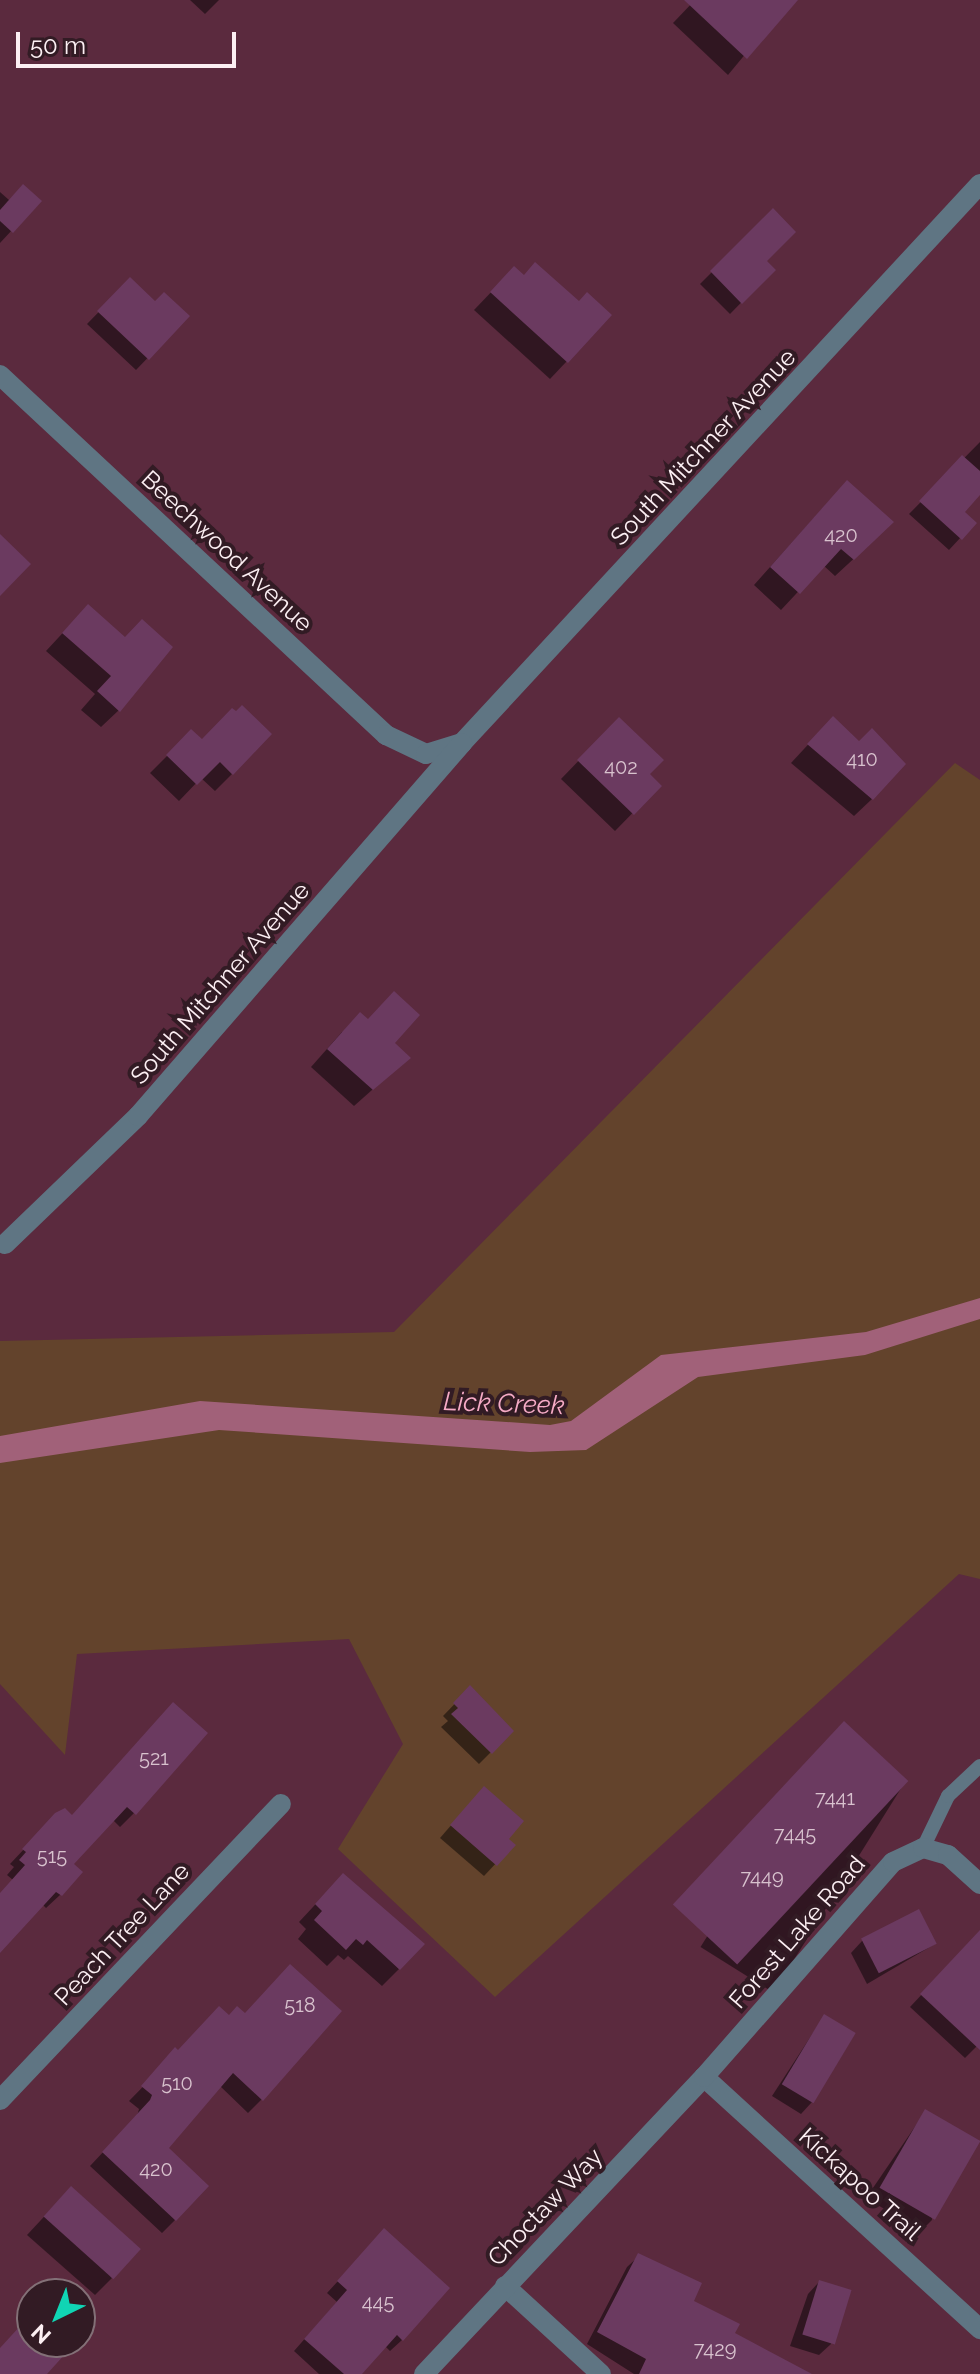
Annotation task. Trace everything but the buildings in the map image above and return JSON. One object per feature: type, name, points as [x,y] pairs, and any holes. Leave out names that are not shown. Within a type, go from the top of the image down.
[{"type":"street","name":"South Mitchner Avenue","points":[[5,1244],[138,1116],[462,743],[980,184]]},
{"type":"street","name":"Beechwood Avenue","points":[[0,375],[386,735],[426,754],[462,743]]},
{"type":"street","name":"Peach Tree Lane","points":[[0,2100],[281,1804]]},
{"type":"street","points":[[923,1848],[948,1855],[980,1884]]},
{"type":"street","name":"Forest Lake Road","points":[[704,2077],[893,1862],[923,1848]]},
{"type":"street","name":"Choctaw Way","points":[[424,2374],[704,2077]]},
{"type":"street","name":"Kickapoo Trail","points":[[704,2077],[980,2329]]},
{"type":"street","points":[[505,2286],[601,2374]]},
{"type":"lane","points":[[923,1848],[948,1796],[980,1766]]},
{"type":"shaded area","points":[[955,763],[980,780],[980,1579],[959,1574],[495,1997],[338,1849],[403,1744],[349,1639],[77,1654],[65,1755],[0,1684],[0,1341],[394,1332]]},
{"type":"shaded area","name":"Lick Creek","points":[[980,1298],[980,1319],[865,1355],[698,1377],[586,1450],[530,1452],[219,1430],[0,1463],[0,1436],[200,1401],[550,1425],[571,1421],[661,1355],[866,1332]]}]
